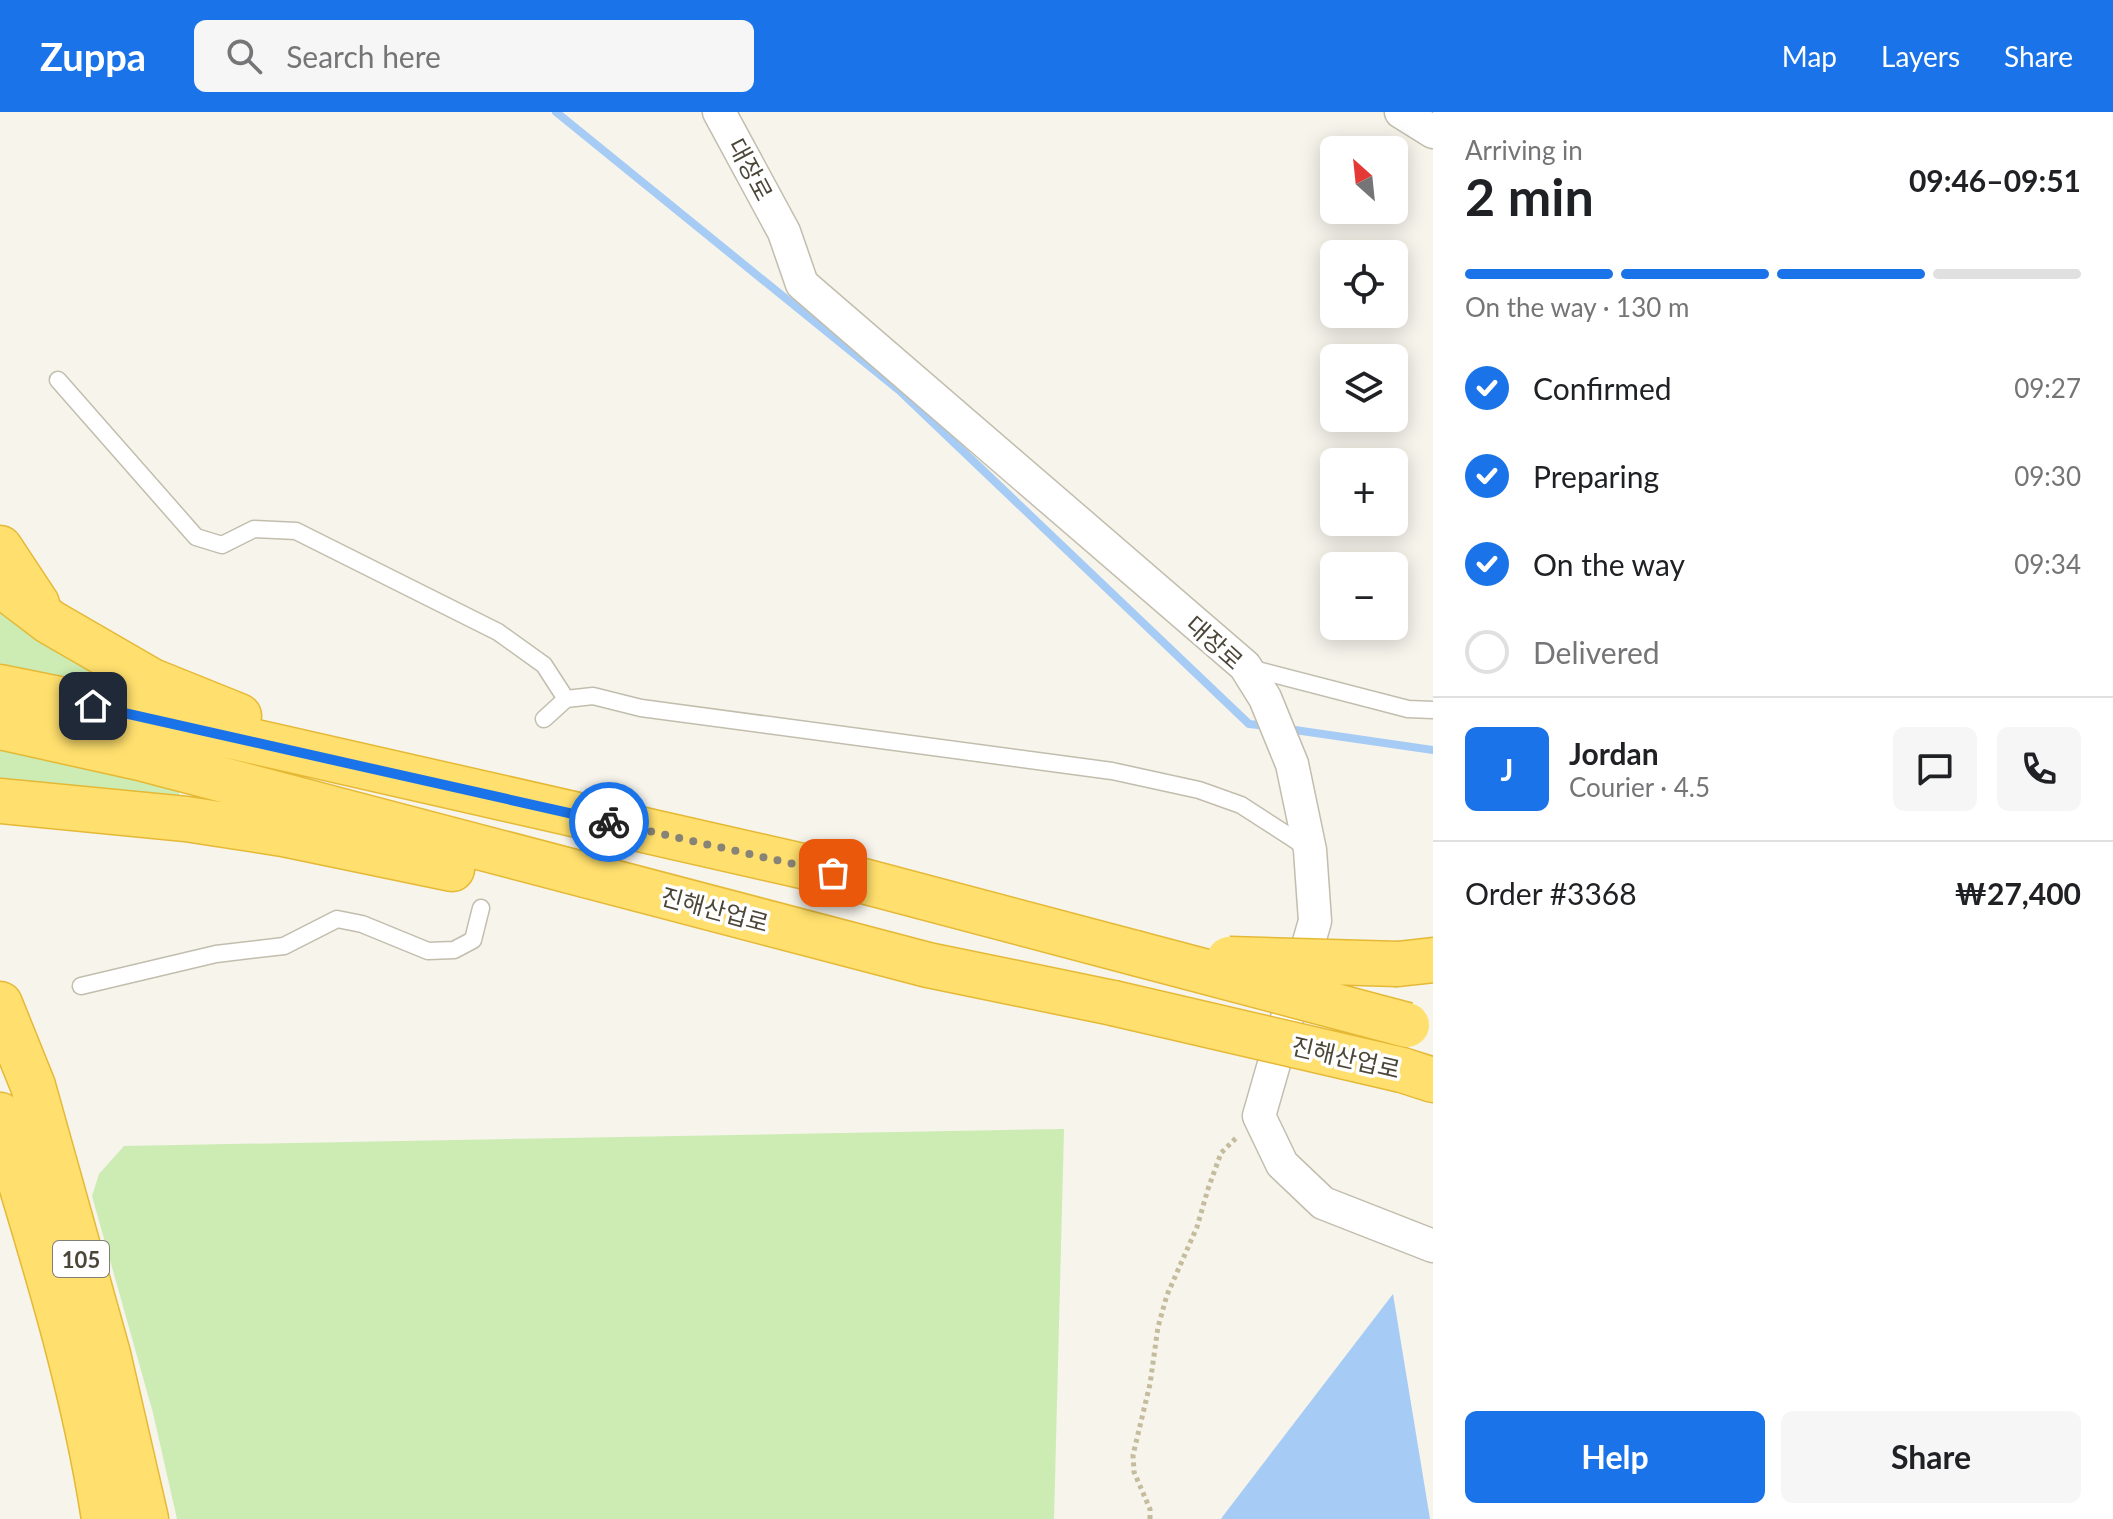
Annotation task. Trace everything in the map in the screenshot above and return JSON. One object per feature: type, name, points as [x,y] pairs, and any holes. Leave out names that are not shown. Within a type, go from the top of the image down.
[{"type":"highway","points":[[0,548],[50,622]]},
{"type":"highway","points":[[0,569],[50,622]]},
{"type":"highway","points":[[0,584],[50,622],[152,681],[238,716],[625,813],[833,873]]},
{"type":"highway","name":"진해산업로","points":[[0,687],[833,873],[1420,1028]]},
{"type":"highway","name":"진해산업로","points":[[0,727],[140,758],[928,965],[1113,1003],[1423,1076]]},
{"type":"highway","points":[[0,801],[186,819],[283,834],[928,965]]},
{"type":"highway","points":[[1135,953],[1261,962],[1416,962]]},
{"type":"highway","name":"105","points":[[0,1004],[33,1086],[108,1354],[146,1519]]},
{"type":"highway","name":"105","points":[[0,1115],[55,1298],[97,1470],[104,1519]]},
{"type":"street","name":"대장로","points":[[719,112],[784,232],[802,284],[1245,666],[1265,698],[1292,764],[1310,850],[1315,921],[1259,1116]]},
{"type":"street","points":[[1401,112],[1433,132]]},
{"type":"street","points":[[1259,1116],[1282,1164],[1323,1203],[1433,1246]]},
{"type":"lane","points":[[58,380],[196,537],[222,545],[254,529],[296,531],[498,632],[544,665],[566,699]]},
{"type":"lane","points":[[1245,666],[1408,709],[1433,710]]},
{"type":"lane","points":[[544,719],[566,699],[593,696],[641,708],[1112,771],[1199,790],[1241,805],[1310,850]]},
{"type":"lane","points":[[81,986],[216,954],[284,946],[337,919],[362,924],[428,951],[454,950],[473,940],[481,908]]},
{"type":"path","points":[[1150,1519],[1150,1509],[1134,1472],[1133,1455],[1150,1384],[1158,1327],[1167,1295],[1197,1227],[1221,1153],[1259,1116]]},
{"type":"green space","points":[[0,581],[164,697],[98,687],[0,665]]},
{"type":"green space","points":[[0,744],[177,787],[180,796],[0,793]]},
{"type":"green space","points":[[1064,1129],[1054,1519],[177,1519],[153,1413],[92,1196],[99,1174],[124,1146]]},
{"type":"water","points":[[1393,1294],[1430,1519],[1221,1519],[1223,1516]]},
{"type":"waterway","points":[[556,112],[901,392],[1249,724],[1267,726]]},
{"type":"waterway","points":[[1288,729],[1433,750]]},
{"type":"way so far","points":[[609,822],[833,873]]},
{"type":"route","points":[[93,706],[609,822]]}]
